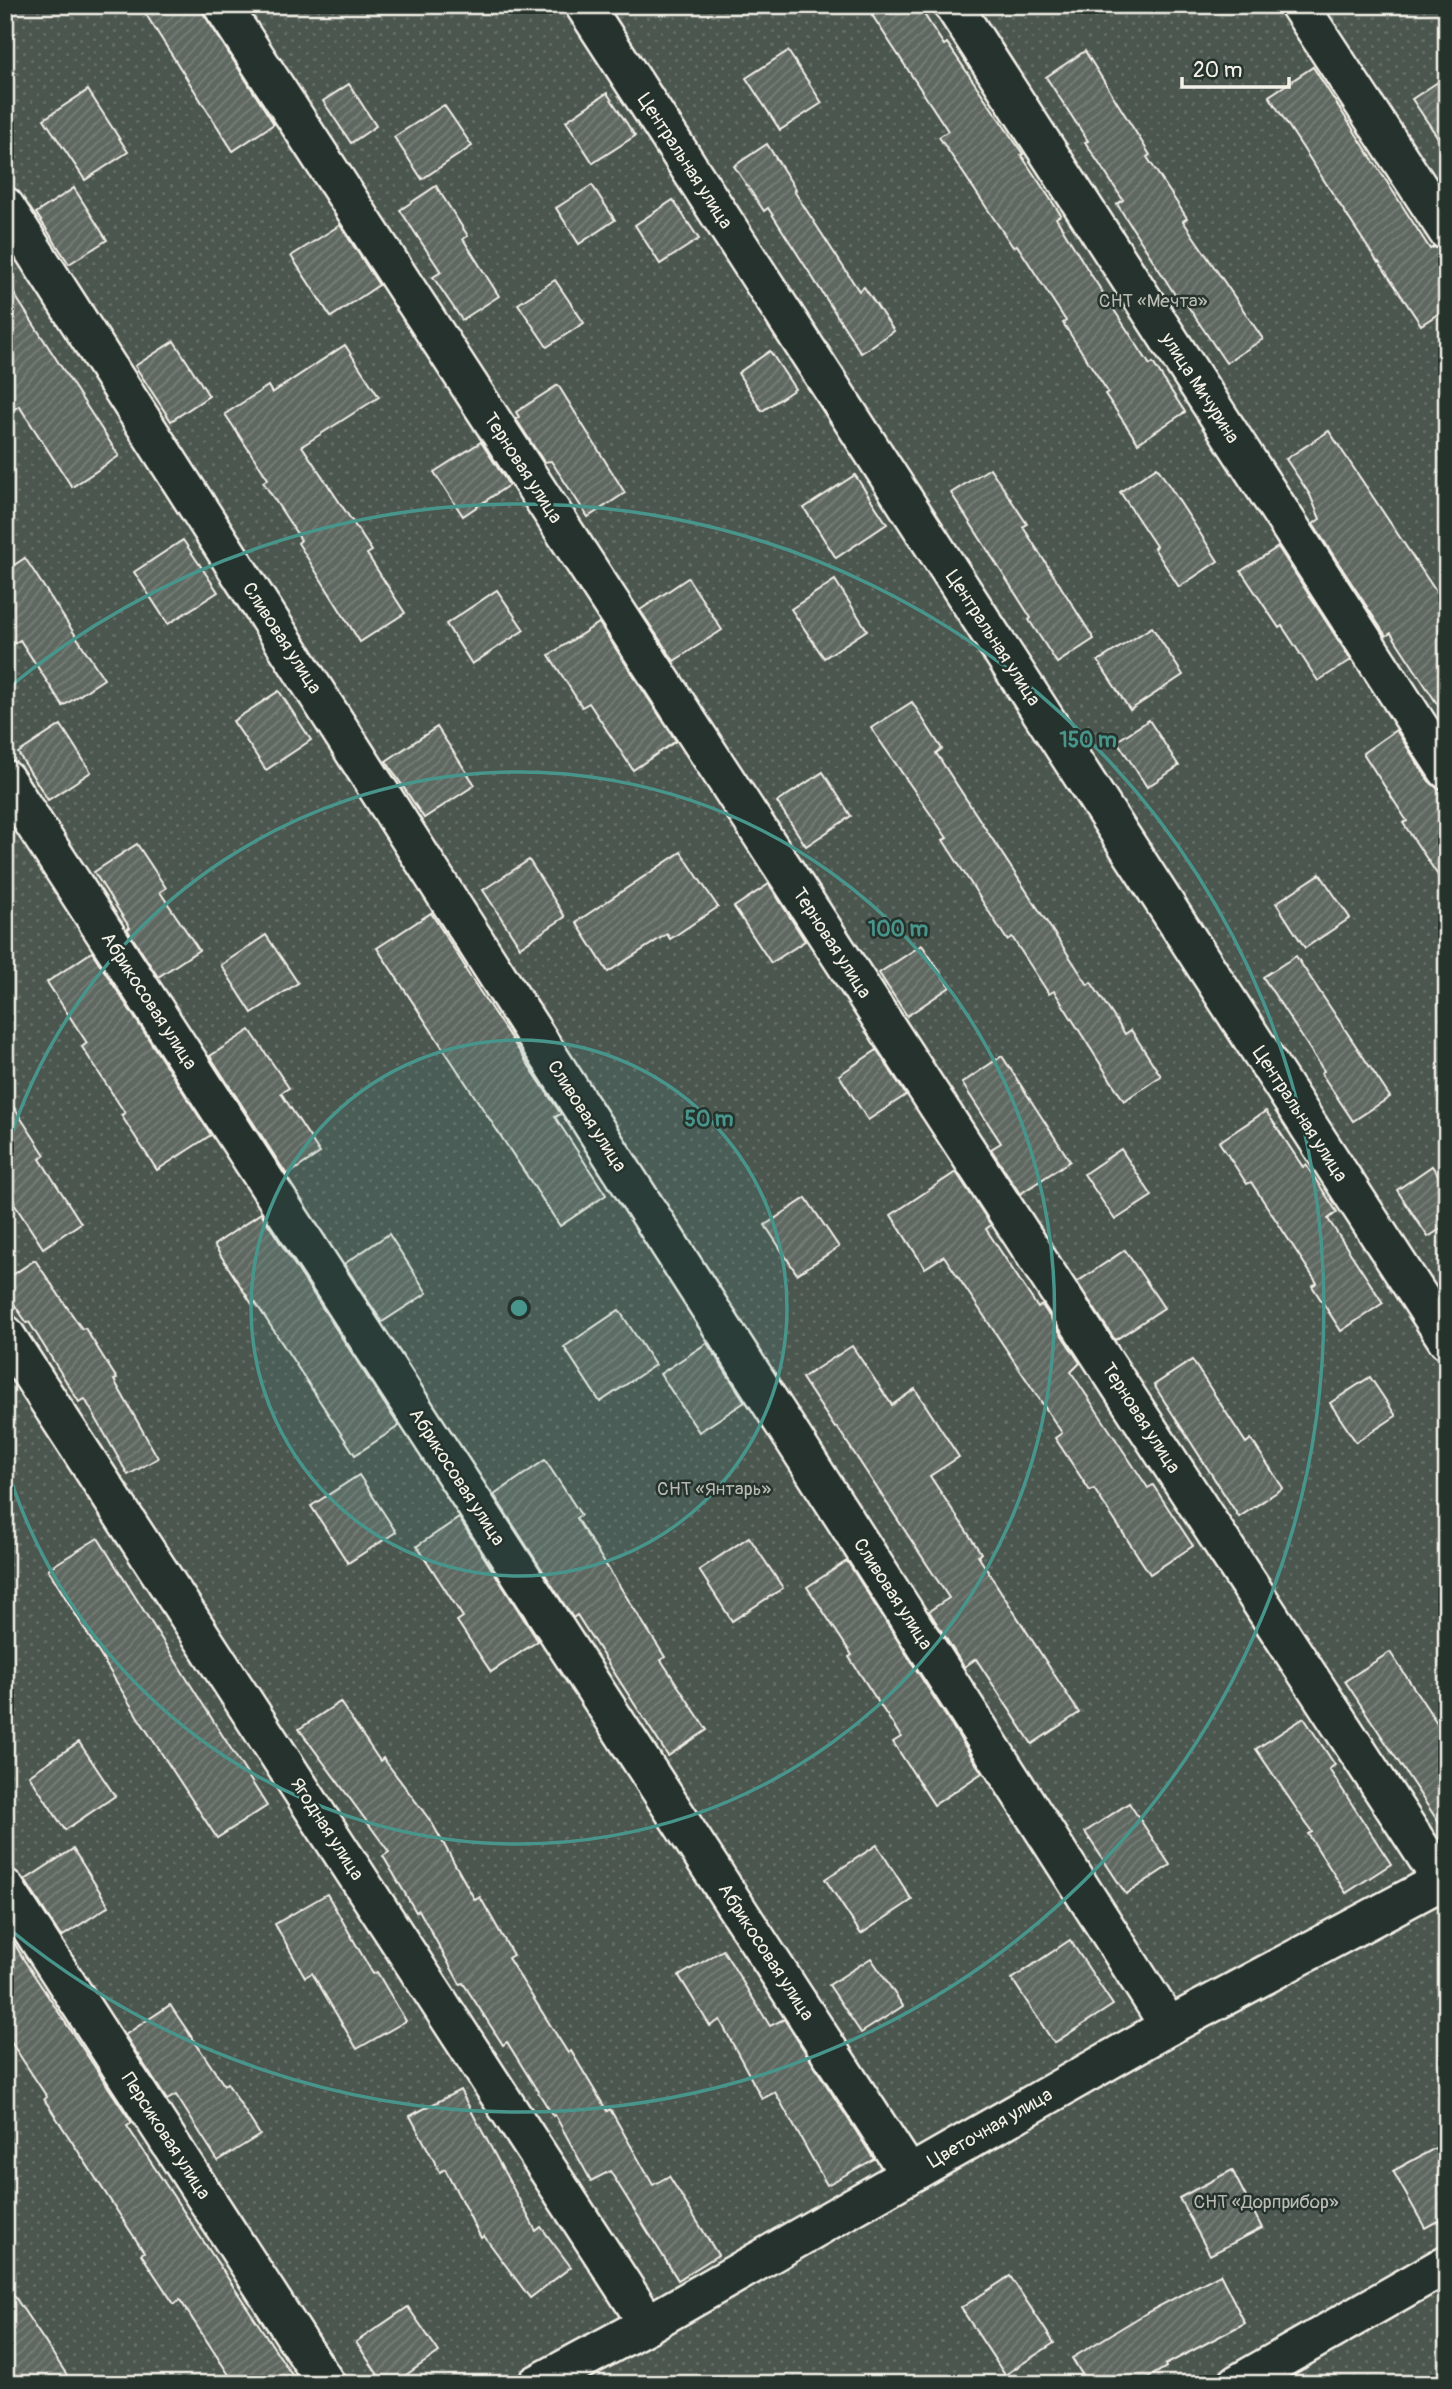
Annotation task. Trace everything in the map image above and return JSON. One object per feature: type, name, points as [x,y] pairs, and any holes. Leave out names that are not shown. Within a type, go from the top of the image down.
[{"type":"street","name":"Терновая улица","points":[[222,5],[1445,1880]]},
{"type":"street","name":"Центральная улица","points":[[584,5],[1447,1340]]},
{"type":"street","name":"улица Мичурина","points":[[953,5],[1447,770]]},
{"type":"street","points":[[1299,5],[1447,231]]},
{"type":"street","name":"Сливовая улица","points":[[5,206],[1169,2026]]},
{"type":"street","name":"Абрикосовая улица","points":[[5,779],[909,2174]]},
{"type":"street","name":"Ягодная улица","points":[[5,1334],[648,2324]]},
{"type":"street","name":"Цветочная улица","points":[[537,2384],[648,2324],[1169,2026],[1445,1880]]},
{"type":"street","name":"Персиковая улица","points":[[5,1888],[326,2384]]},
{"type":"street","points":[[1237,2384],[1447,2264]]},
{"type":"green space","name":"СНТ «Янтарь»","points":[[5,5],[1447,5],[1447,2384],[5,2384]]},
{"type":"building","points":[[140,5],[198,5],[274,124],[233,151]]},
{"type":"building","points":[[888,5],[918,5],[944,45],[947,43],[1061,215],[1056,218],[1088,270],[1150,365],[1153,363],[1185,412],[1138,443],[1105,394],[1108,392],[1017,245],[1013,247],[939,137],[948,131],[872,15]]},
{"type":"building","points":[[788,51],[822,103],[780,130],[746,78]]},
{"type":"building","points":[[1085,51],[1150,155],[1147,157],[1187,218],[1183,221],[1263,339],[1226,363],[1183,299],[1179,301],[1117,204],[1123,200],[1046,77]]},
{"type":"building","points":[[1313,67],[1430,249],[1434,247],[1439,250],[1447,262],[1447,308],[1421,325],[1269,96]]},
{"type":"building","points":[[1447,76],[1447,151],[1412,99]]},
{"type":"building","points":[[349,84],[376,126],[351,143],[323,101]]},
{"type":"building","points":[[88,90],[128,152],[85,180],[44,119]]},
{"type":"building","points":[[607,93],[635,136],[593,163],[566,121]]},
{"type":"building","points":[[444,105],[472,146],[422,179],[394,137]]},
{"type":"building","points":[[767,144],[859,291],[864,287],[894,331],[861,353],[768,208],[764,211],[734,166]]},
{"type":"building","points":[[592,185],[615,220],[579,244],[556,208]]},
{"type":"building","points":[[436,186],[468,236],[463,239],[499,296],[462,320],[433,277],[441,272],[400,210]]},
{"type":"building","points":[[74,188],[107,240],[69,264],[36,213]]},
{"type":"building","points":[[673,200],[699,239],[660,264],[635,225]]},
{"type":"building","points":[[340,225],[379,285],[331,317],[291,256]]},
{"type":"building","points":[[5,280],[119,456],[72,487],[19,406],[5,415]]},
{"type":"building","points":[[555,280],[584,323],[547,347],[518,304]]},
{"type":"building","points":[[174,341],[209,396],[171,421],[135,366]]},
{"type":"building","points":[[345,345],[379,397],[302,446],[372,551],[367,554],[405,613],[360,642],[298,543],[301,540],[263,482],[268,479],[225,414],[268,386],[272,393]]},
{"type":"building","points":[[770,351],[795,389],[762,411],[738,373]]},
{"type":"building","points":[[558,385],[625,493],[588,517],[551,461],[544,462],[516,419],[519,417],[516,412]]},
{"type":"building","points":[[1329,431],[1447,608],[1447,719],[1391,633],[1386,636],[1313,524],[1320,519],[1310,495],[1286,459]]},
{"type":"building","points":[[481,442],[509,485],[463,516],[434,472]]},
{"type":"building","points":[[1157,467],[1218,561],[1179,587],[1120,492]]},
{"type":"building","points":[[990,468],[1027,524],[1023,527],[1094,639],[1057,663],[951,493]]},
{"type":"building","points":[[855,475],[887,524],[836,558],[804,508]]},
{"type":"building","points":[[183,540],[218,592],[168,624],[134,572]]},
{"type":"building","points":[[1278,547],[1351,660],[1318,681],[1241,571]]},
{"type":"building","points":[[25,558],[104,679],[63,706],[20,640],[5,650],[5,571]]},
{"type":"building","points":[[688,578],[722,630],[674,661],[640,610]]},
{"type":"building","points":[[835,580],[867,630],[824,658],[791,609]]},
{"type":"building","points":[[497,590],[524,630],[472,664],[446,624]]},
{"type":"building","points":[[599,623],[676,741],[633,770],[589,703],[582,707],[549,655]]},
{"type":"building","points":[[1152,627],[1183,675],[1130,710],[1098,661]]},
{"type":"building","points":[[279,691],[311,740],[266,770],[233,721]]},
{"type":"building","points":[[912,702],[942,749],[936,753],[1088,985],[1091,982],[1125,1034],[1131,1030],[1161,1076],[1124,1101],[1054,991],[1049,994],[1012,937],[1007,940],[943,840],[947,838],[871,728]]},
{"type":"building","points":[[1149,720],[1179,766],[1147,787],[1117,741]]},
{"type":"building","points":[[61,725],[91,772],[48,800],[18,753]]},
{"type":"building","points":[[437,727],[475,785],[424,818],[386,761]]},
{"type":"building","points":[[1396,730],[1429,781],[1437,788],[1447,791],[1447,889],[1403,823],[1407,821],[1363,753]]},
{"type":"building","points":[[823,772],[851,816],[806,846],[777,802]]},
{"type":"building","points":[[137,844],[166,888],[160,892],[199,950],[158,977],[94,872]]},
{"type":"building","points":[[681,852],[718,907],[670,939],[667,934],[608,972],[576,922]]},
{"type":"building","points":[[529,860],[565,917],[520,947],[483,890]]},
{"type":"building","points":[[1320,874],[1350,918],[1305,948],[1276,903]]},
{"type":"building","points":[[769,884],[805,941],[771,963],[734,907]]},
{"type":"building","points":[[431,913],[561,1114],[555,1117],[606,1195],[560,1226],[377,948]]},
{"type":"building","points":[[266,935],[298,983],[252,1013],[221,965]]},
{"type":"building","points":[[922,945],[950,987],[907,1016],[879,973]]},
{"type":"building","points":[[92,952],[211,1135],[157,1170],[121,1115],[125,1113],[82,1047],[87,1043],[47,982]]},
{"type":"building","points":[[1296,956],[1390,1097],[1353,1121],[1263,977]]},
{"type":"building","points":[[250,1030],[289,1088],[281,1093],[320,1153],[287,1175],[210,1056]]},
{"type":"building","points":[[877,1050],[906,1095],[868,1120],[839,1075]]},
{"type":"building","points":[[1002,1056],[1070,1161],[1020,1194],[991,1149],[1001,1143],[962,1083]]},
{"type":"building","points":[[5,1094],[45,1155],[40,1159],[81,1223],[43,1248],[5,1190]]},
{"type":"building","points":[[1266,1111],[1337,1212],[1328,1219],[1383,1303],[1341,1331],[1312,1286],[1317,1283],[1251,1182],[1247,1184],[1219,1142]]},
{"type":"building","points":[[1121,1149],[1152,1196],[1115,1220],[1084,1174]]},
{"type":"building","points":[[1432,1166],[1447,1188],[1447,1225],[1428,1237],[1397,1190]]},
{"type":"building","points":[[956,1172],[991,1225],[986,1229],[1038,1308],[1042,1305],[1080,1363],[1071,1372],[1148,1488],[1153,1485],[1193,1546],[1150,1574],[1094,1489],[1090,1491],[1055,1438],[1062,1433],[944,1256],[925,1268],[891,1215]]},
{"type":"building","points":[[806,1198],[839,1247],[797,1274],[765,1225]]},
{"type":"building","points":[[261,1213],[399,1426],[355,1455],[255,1302],[252,1304],[214,1245]]},
{"type":"building","points":[[389,1234],[427,1293],[382,1322],[344,1264]]},
{"type":"building","points":[[1125,1250],[1164,1308],[1115,1340],[1077,1282]]},
{"type":"building","points":[[35,1260],[82,1329],[85,1328],[117,1379],[114,1380],[158,1458],[128,1475],[85,1399],[79,1402],[29,1322],[27,1323],[5,1291],[5,1280]]},
{"type":"building","points":[[619,1310],[655,1365],[600,1402],[564,1347]]},
{"type":"building","points":[[707,1343],[745,1402],[699,1432],[660,1374]]},
{"type":"building","points":[[852,1346],[892,1405],[915,1389],[959,1457],[930,1476],[981,1553],[978,1556],[1079,1713],[1032,1744],[976,1659],[964,1667],[929,1611],[949,1598],[802,1378]]},
{"type":"building","points":[[1192,1360],[1246,1443],[1251,1439],[1283,1488],[1239,1517],[1154,1385]]},
{"type":"building","points":[[1370,1377],[1396,1416],[1356,1442],[1330,1403]]},
{"type":"building","points":[[545,1460],[581,1515],[576,1518],[665,1657],[661,1660],[707,1730],[668,1756],[577,1615],[573,1618],[494,1495]]},
{"type":"building","points":[[359,1475],[396,1532],[348,1563],[311,1506]]},
{"type":"building","points":[[459,1518],[538,1641],[491,1672],[457,1621],[463,1617],[417,1546]]},
{"type":"building","points":[[749,1537],[783,1588],[732,1621],[699,1570]]},
{"type":"building","points":[[98,1538],[267,1806],[217,1838],[139,1719],[48,1569]]},
{"type":"building","points":[[847,1561],[982,1773],[934,1805],[893,1742],[901,1737],[807,1587]]},
{"type":"building","points":[[1390,1652],[1447,1738],[1447,1835],[1345,1681]]},
{"type":"building","points":[[340,1702],[380,1761],[383,1758],[432,1823],[475,1900],[480,1897],[513,1955],[508,1958],[568,2053],[571,2051],[607,2111],[610,2109],[653,2185],[669,2176],[718,2255],[678,2280],[610,2171],[591,2181],[555,2115],[553,2116],[507,2042],[503,2045],[463,1983],[460,1984],[419,1910],[416,1912],[383,1856],[389,1852],[299,1729]]},
{"type":"building","points":[[1304,1718],[1335,1765],[1329,1769],[1391,1864],[1346,1893],[1308,1834],[1312,1832],[1256,1749]]},
{"type":"building","points":[[79,1742],[115,1796],[65,1830],[29,1775]]},
{"type":"building","points":[[1129,1803],[1170,1865],[1126,1894],[1085,1832]]},
{"type":"building","points":[[877,1845],[912,1900],[861,1934],[825,1879]]},
{"type":"building","points":[[73,1849],[109,1906],[61,1937],[25,1880]]},
{"type":"building","points":[[327,1894],[373,1974],[377,1972],[406,2021],[357,2049],[312,1973],[305,1977],[275,1924]]},
{"type":"building","points":[[5,1927],[132,2123],[127,2126],[298,2384],[235,2384],[180,2300],[174,2304],[141,2254],[144,2252],[44,2099],[47,2097],[5,2033]]},
{"type":"building","points":[[1070,1940],[1113,2005],[1054,2043],[1012,1979]]},
{"type":"building","points":[[723,1950],[770,2026],[784,2019],[874,2159],[827,2185],[775,2092],[762,2099],[720,2020],[710,2026],[679,1976]]},
{"type":"building","points":[[871,1958],[903,2006],[861,2033],[829,1985]]},
{"type":"building","points":[[170,2005],[224,2085],[227,2083],[260,2135],[218,2161],[176,2095],[167,2100],[125,2035]]},
{"type":"building","points":[[460,2090],[536,2231],[541,2227],[571,2267],[530,2298],[484,2236],[481,2238],[445,2169],[440,2172],[410,2116]]},
{"type":"building","points":[[1437,2147],[1447,2165],[1447,2216],[1425,2228],[1393,2171]]},
{"type":"building","points":[[1232,2170],[1262,2228],[1210,2255],[1179,2198]]},
{"type":"building","points":[[1220,2274],[1245,2323],[1165,2365],[1166,2367],[1138,2384],[1088,2384],[1072,2358],[1148,2312]]},
{"type":"building","points":[[1010,2276],[1054,2343],[1005,2375],[961,2308]]},
{"type":"building","points":[[5,2282],[73,2384],[19,2384],[5,2364]]},
{"type":"building","points":[[408,2307],[439,2352],[393,2384],[384,2384],[356,2342]]},
{"type":"park label","name":"СНТ «Мечта»","points":[[1153,301]]},
{"type":"park label","name":"СНТ «Дорприбор»","points":[[1266,2202]]}]
